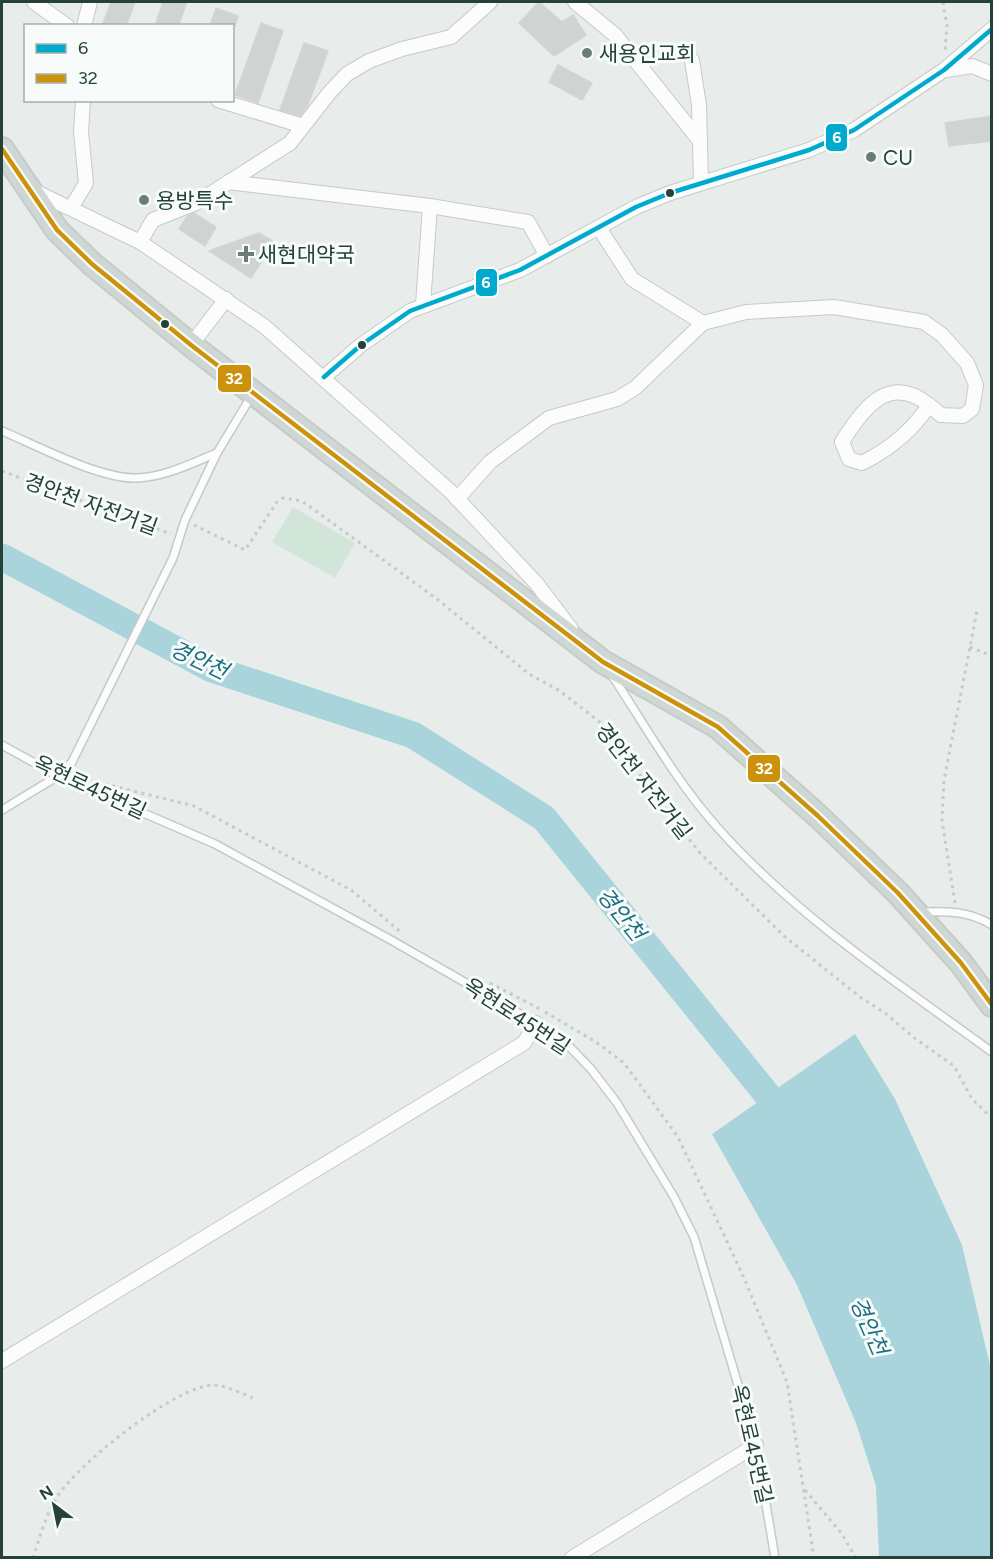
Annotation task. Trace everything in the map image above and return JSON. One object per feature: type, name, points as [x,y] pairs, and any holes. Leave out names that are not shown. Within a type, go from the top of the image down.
[{"type":"main road","points":[[2,149],[26,188],[57,230],[92,264],[191,345],[595,656],[717,727],[818,816],[916,912],[961,963],[992,1005]]},
{"type":"street","points":[[34,2],[64,24]]},
{"type":"street","points":[[84,24],[90,2]]},
{"type":"street","points":[[140,242],[153,220],[196,202],[290,143],[347,74],[369,61],[402,48],[451,37],[490,2]]},
{"type":"street","points":[[575,2],[623,43],[700,141]]},
{"type":"street","points":[[324,376],[388,324],[423,305],[494,281],[547,256],[645,204],[701,182],[835,140],[870,121],[944,70],[992,29]]},
{"type":"street","points":[[692,60],[699,105],[701,182]]},
{"type":"street","points":[[944,70],[972,66],[992,74]]},
{"type":"street","points":[[71,208],[86,183],[81,132],[83,102]]},
{"type":"street","points":[[225,102],[303,126]]},
{"type":"street","points":[[228,182],[430,206],[528,222],[547,256]]},
{"type":"street","points":[[26,188],[140,242],[264,326],[324,376],[457,499],[537,584],[595,656]]},
{"type":"street","points":[[423,305],[430,206]]},
{"type":"street","points":[[599,228],[632,279],[703,322]]},
{"type":"street","points":[[191,345],[226,299]]},
{"type":"street","points":[[457,499],[490,462],[549,418],[617,399],[635,388],[703,322],[746,312],[834,307],[924,322],[942,335],[967,363],[976,385],[972,409],[963,416],[941,415],[929,405],[916,395],[898,390],[884,394],[855,421],[842,442],[849,459],[862,463],[877,455],[920,418],[929,405]]},
{"type":"street","points":[[2,1361],[524,1043],[536,1023]]},
{"type":"street","points":[[572,1557],[756,1445]]},
{"type":"lane","points":[[2,810],[58,776],[72,762],[173,558],[185,520],[217,453],[252,394]]},
{"type":"lane","points":[[2,431],[81,465],[137,478],[168,472],[217,453]]},
{"type":"lane","points":[[595,656],[691,796],[717,827],[748,858],[803,912],[992,1052]]},
{"type":"lane","name":"옥현로45번길","points":[[2,745],[58,776],[215,844],[536,1023],[565,1042],[591,1069],[617,1103],[674,1197],[694,1237],[756,1445],[775,1557]]},
{"type":"lane","points":[[916,912],[955,911],[979,917],[992,925]]},
{"type":"path","points":[[943,2],[947,26]]},
{"type":"path","name":"경안천 자전거길","points":[[2,471],[180,537]]},
{"type":"path","name":"경안천 자전거길","points":[[185,520],[245,550],[277,502],[284,498],[302,501],[437,599],[529,674],[560,691],[601,723],[701,854],[784,936],[860,997],[885,1013],[913,1037],[954,1066],[972,1099],[992,1118]]},
{"type":"path","points":[[955,911],[942,820],[944,780],[977,611]]},
{"type":"path","points":[[969,647],[992,656]]},
{"type":"path","points":[[33,1557],[50,1510],[60,1493],[80,1469],[132,1427],[191,1392],[213,1385],[253,1398]]},
{"type":"path","points":[[814,1557],[804,1488],[842,1534],[856,1557]]},
{"type":"green space","points":[[293,507],[355,543],[335,578],[272,542]]},
{"type":"water","points":[[855,1034],[895,1099],[962,1245],[991,1370],[991,1557],[879,1557],[876,1486],[856,1423],[797,1285],[712,1134]]},
{"type":"building","points":[[111,2],[135,2],[127,24],[103,24]]},
{"type":"building","points":[[163,2],[187,2],[179,24],[156,24]]},
{"type":"building","points":[[539,2],[562,22],[573,15],[586,35],[554,56],[519,23]]},
{"type":"building","points":[[216,8],[238,16],[235,26],[234,24],[211,24]]},
{"type":"building","points":[[261,23],[283,31],[258,103],[235,95]]},
{"type":"building","points":[[304,43],[328,51],[308,105],[300,116],[280,110]]},
{"type":"building","points":[[558,65],[592,83],[582,100],[549,82]]},
{"type":"building","points":[[992,116],[992,141],[949,146],[945,123]]},
{"type":"building","points":[[194,213],[216,227],[205,246],[179,229],[187,216]]},
{"type":"building","points":[[259,233],[274,242],[251,278],[209,251]]},
{"type":"waterway","name":"경안천","points":[[2,557],[212,669],[413,735],[544,818],[769,1097],[782,1128]]},
{"type":"transit line","name":"6","points":[[324,377],[361,345],[410,311],[520,270],[636,207],[670,193],[809,150],[854,130],[944,70],[992,29]]},
{"type":"transit line","name":"32","points":[[2,149],[57,230],[92,264],[191,345],[603,662],[718,727],[818,816],[898,893],[961,963],[992,1005]]},
{"type":"place","name":"새용인교회","points":[[587,53]]},
{"type":"place","name":"CU","points":[[871,157]]},
{"type":"place","name":"용방특수","points":[[144,200]]},
{"type":"place","name":"새현대약국","points":[[246,254]]}]
